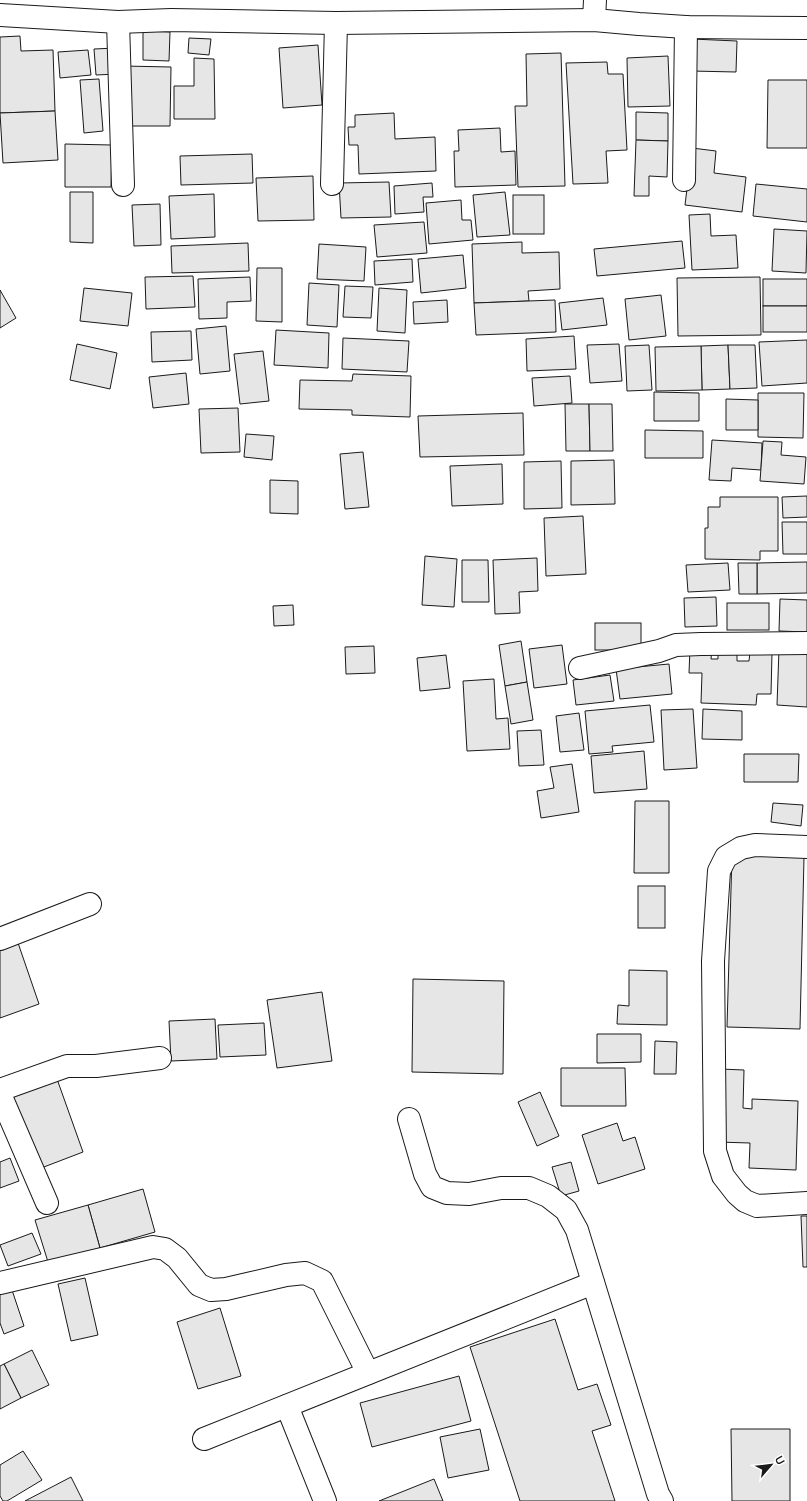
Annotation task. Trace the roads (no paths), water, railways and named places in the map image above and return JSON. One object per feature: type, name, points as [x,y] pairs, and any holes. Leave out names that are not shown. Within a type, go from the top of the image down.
[{"type":"street","points":[[0,15],[118,22],[171,20],[336,23],[595,10],[639,24],[807,28]]},
{"type":"street","points":[[118,22],[123,185]]},
{"type":"street","points":[[332,184],[336,23]]},
{"type":"street","points":[[684,180],[686,26]]},
{"type":"street","points":[[580,668],[659,652],[676,645],[807,643]]},
{"type":"street","points":[[807,847],[755,845],[741,848],[726,857],[719,871],[713,961],[715,1151],[723,1176],[737,1194],[745,1201],[757,1206],[807,1203]]},
{"type":"street","points":[[0,939],[90,904]]},
{"type":"street","points":[[0,1090],[67,1066],[96,1066],[160,1058]]},
{"type":"street","points":[[0,1094],[48,1203]]},
{"type":"street","points":[[409,1119],[425,1174],[432,1187],[447,1193],[469,1194],[501,1188],[529,1188],[548,1196],[566,1210],[577,1230],[658,1494],[662,1501]]},
{"type":"street","points":[[0,1283],[153,1247],[165,1249],[177,1258],[198,1285],[211,1290],[226,1289],[286,1275],[306,1273],[322,1281],[368,1373]]},
{"type":"street","points":[[204,1439],[593,1283]]},
{"type":"street","points":[[287,1406],[325,1501]]}]
